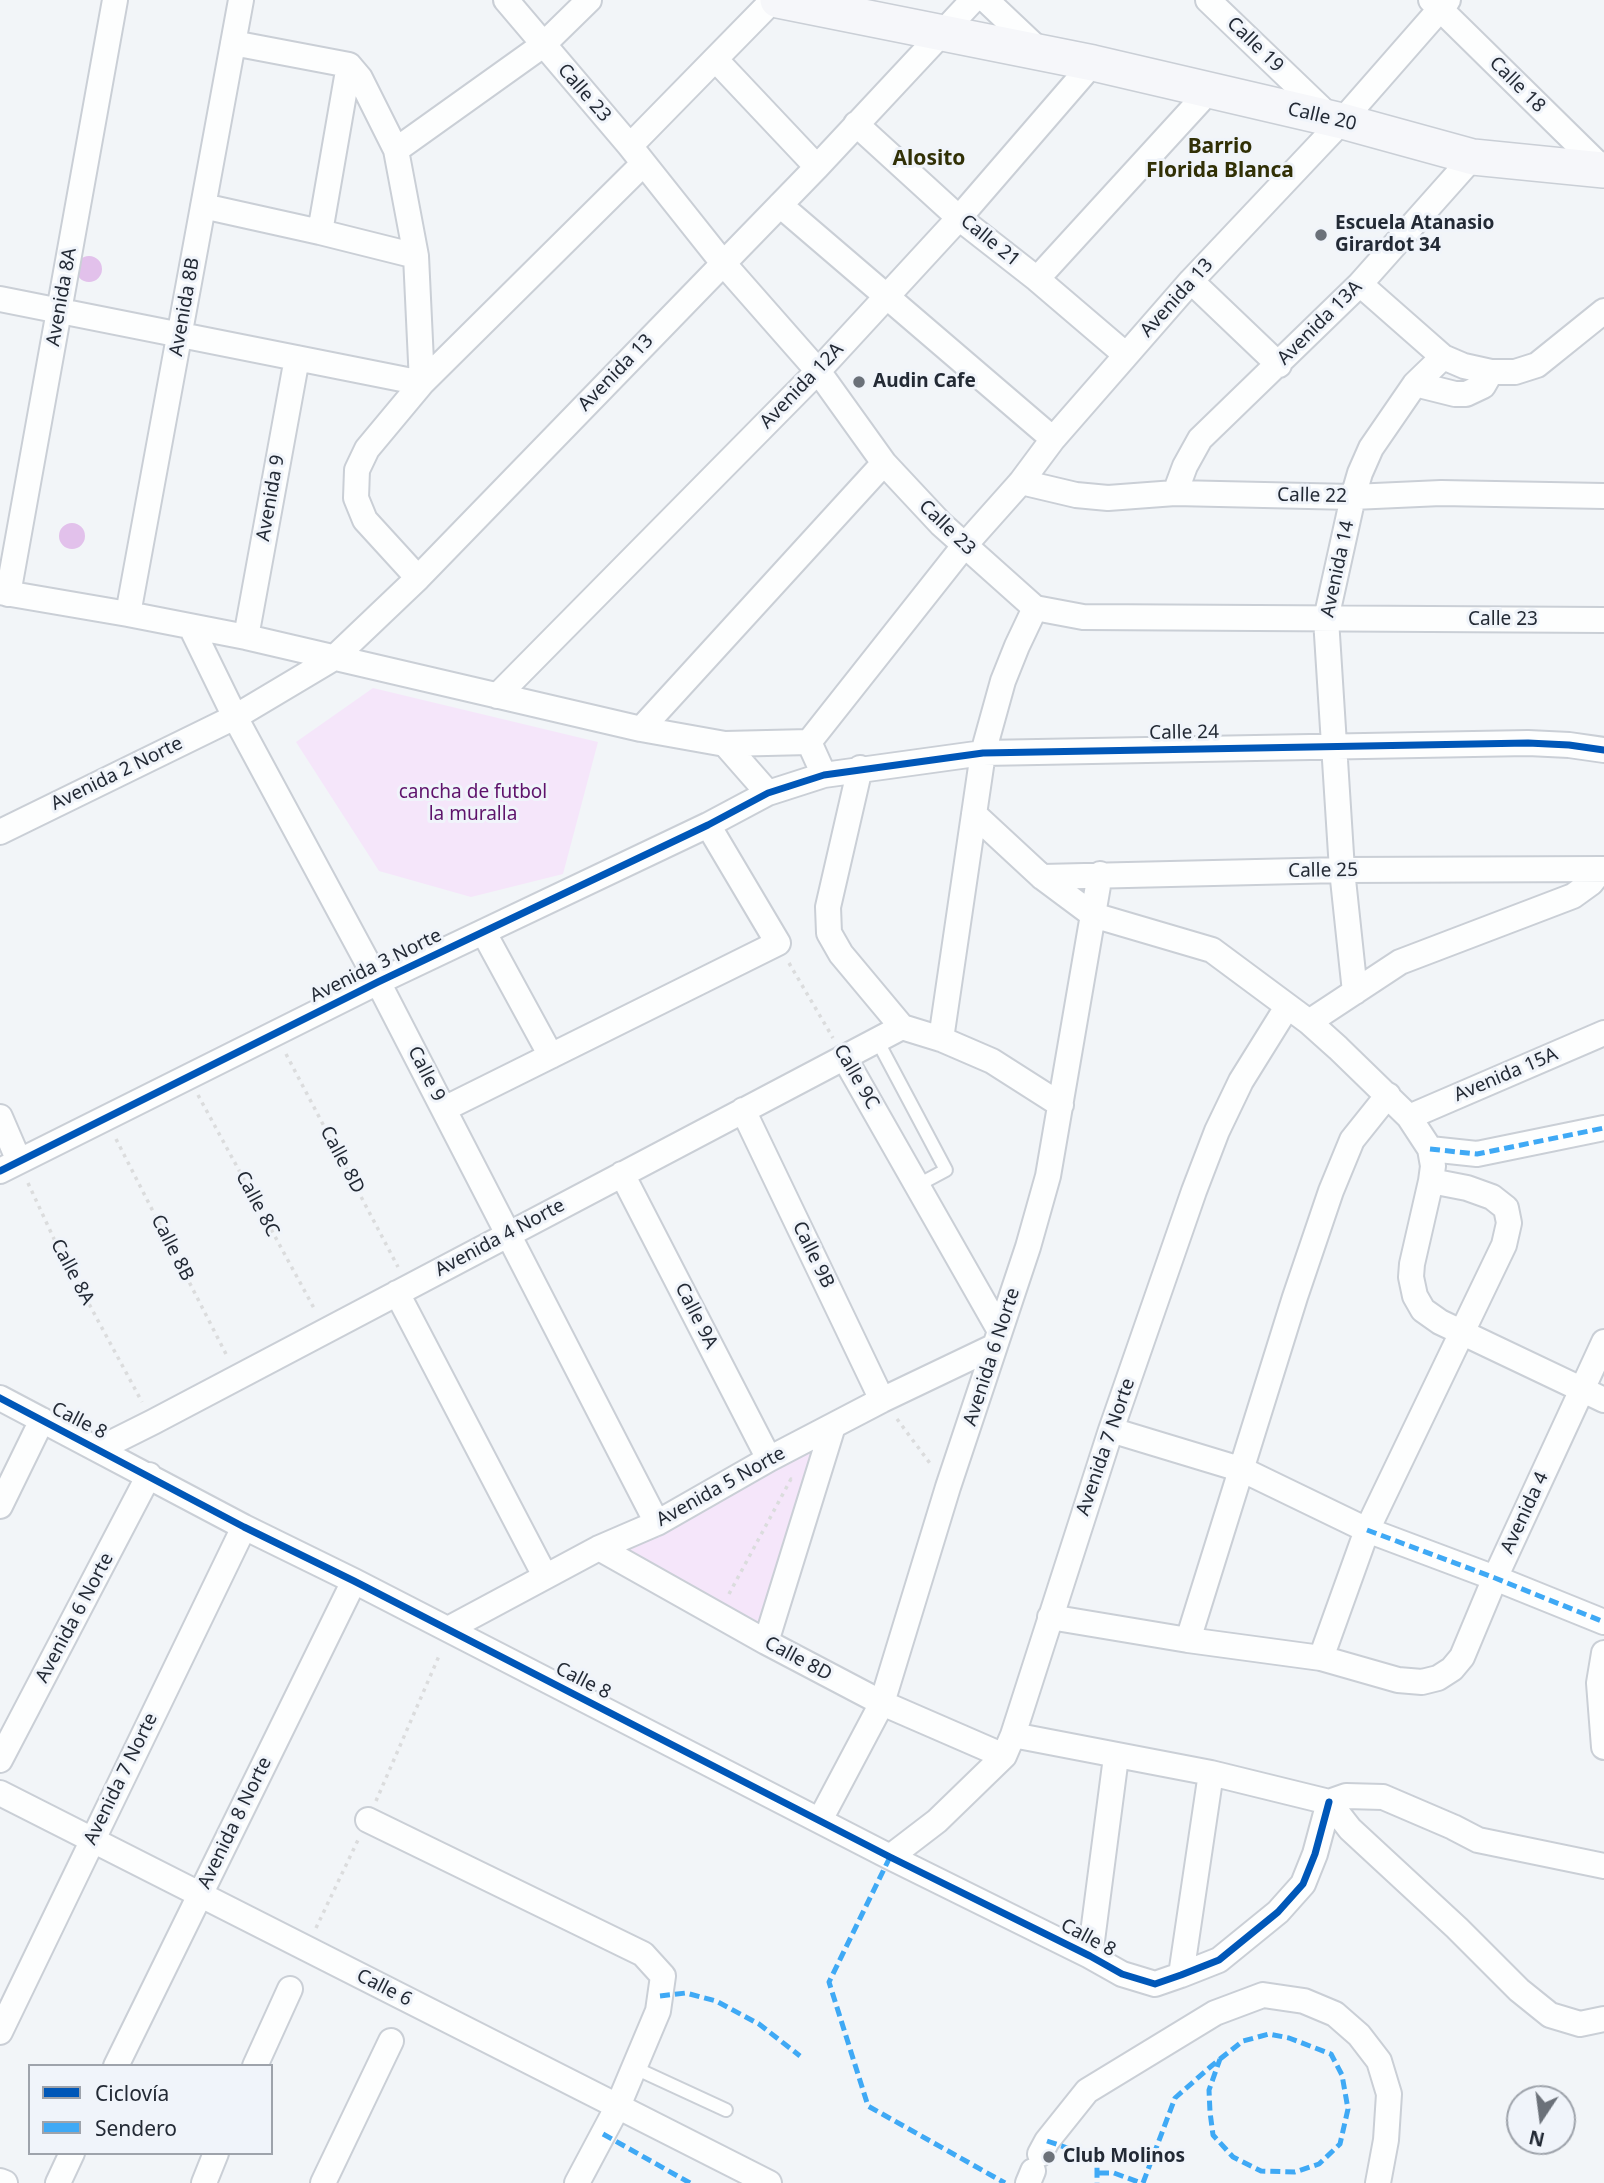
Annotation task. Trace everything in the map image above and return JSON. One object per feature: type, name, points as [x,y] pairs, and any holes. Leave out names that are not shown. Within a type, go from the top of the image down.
[{"type":"street","name":"Avenida 8A","points":[[4,593],[59,311],[115,0]]},
{"type":"street","name":"Avenida 8B","points":[[128,614],[241,0]]},
{"type":"street","name":"Calle 23","points":[[506,0],[637,155],[723,263],[818,371],[884,463],[964,546],[1035,608],[1083,617],[1604,620]]},
{"type":"street","points":[[396,150],[543,45],[589,0]]},
{"type":"street","points":[[418,578],[365,520],[356,498],[357,470],[367,450],[422,383],[637,155],[716,60],[776,0]]},
{"type":"street","name":"Calle 20","points":[[776,0],[1093,63],[1337,120],[1474,157],[1604,170]]},
{"type":"street","name":"Avenida 13","points":[[235,716],[334,658],[418,578],[817,167],[973,0]]},
{"type":"street","points":[[986,0],[1042,52]]},
{"type":"street","name":"Calle 19","points":[[1208,0],[1337,120]]},
{"type":"street","name":"Avenida 13","points":[[809,742],[964,546],[1021,482],[1053,439],[1439,3]]},
{"type":"street","name":"Calle 18","points":[[1439,3],[1604,170]]},
{"type":"street","points":[[233,43],[349,65],[360,78],[396,150],[416,256],[422,383]]},
{"type":"street","points":[[716,60],[817,167]]},
{"type":"street","name":"Avenida 12A","points":[[497,696],[887,298],[1093,63]]},
{"type":"street","points":[[320,232],[349,65]]},
{"type":"street","points":[[1037,279],[1209,91]]},
{"type":"street","name":"Calle 21","points":[[856,124],[959,218],[1037,279],[1126,355]]},
{"type":"street","name":"Avenida 13A","points":[[1175,493],[1185,466],[1200,439],[1360,284],[1474,157]]},
{"type":"street","points":[[780,205],[1053,439]]},
{"type":"street","points":[[203,206],[416,256]]},
{"type":"street","points":[[1191,281],[1279,365]]},
{"type":"street","points":[[1360,284],[1443,357],[1464,366],[1491,372],[1515,372],[1537,365],[1604,311]]},
{"type":"street","points":[[0,299],[422,383]]},
{"type":"street","name":"Avenida 14","points":[[1355,992],[1342,870],[1326,619],[1360,473],[1371,449],[1415,384],[1443,357]]},
{"type":"street","name":"Avenida 9","points":[[246,637],[297,358]]},
{"type":"street","points":[[1415,384],[1455,394],[1466,394],[1483,386],[1491,372]]},
{"type":"street","points":[[641,729],[884,463]]},
{"type":"street","name":"Calle 22","points":[[1021,482],[1076,495],[1108,498],[1175,493],[1353,497],[1441,493],[1604,496]]},
{"type":"street","points":[[4,593],[246,637],[641,729],[725,744],[809,742],[824,775]]},
{"type":"street","points":[[942,1039],[983,752],[1003,681],[1035,608]]},
{"type":"street","name":"Calle 9","points":[[191,627],[235,716],[378,982],[657,1523]]},
{"type":"street","name":"Avenida 2 Norte","points":[[0,832],[235,716]]},
{"type":"street","name":"Calle 24","points":[[768,793],[824,775],[860,768],[983,752],[1528,743],[1604,750]]},
{"type":"street","points":[[725,744],[768,793]]},
{"type":"street","points":[[860,768],[828,907],[829,933],[841,954],[902,1027],[942,1039],[992,1061],[1061,1105]]},
{"type":"street","name":"Avenida 3 Norte","points":[[9,1166],[378,982],[708,825],[768,793]]},
{"type":"street","points":[[974,814],[1042,877],[1093,915],[1212,950],[1309,1022],[1388,1095],[1409,1117],[1430,1149],[1433,1166],[1412,1264],[1413,1289],[1423,1310],[1462,1333],[1594,1395]]},
{"type":"street","points":[[444,1109],[778,943],[708,825]]},
{"type":"street","points":[[1309,1022],[1400,962],[1573,896],[1591,883],[1602,869]]},
{"type":"street","name":"Calle 25","points":[[1042,877],[1342,870],[1602,869]]},
{"type":"street","name":"Avenida 6 Norte","points":[[820,1820],[881,1703],[948,1487],[1028,1247],[1048,1176],[1100,874]]},
{"type":"street","points":[[484,933],[551,1056]]},
{"type":"street","name":"Avenida 7 Norte","points":[[890,1857],[937,1821],[1009,1745],[1111,1430],[1217,1131],[1241,1081],[1287,1007]]},
{"type":"street","name":"Avenida 4 Norte","points":[[99,1449],[153,1423],[902,1027]]},
{"type":"street","name":"Avenida 15A","points":[[1409,1117],[1604,1033]]},
{"type":"street","name":"Calle 9C","points":[[844,1057],[918,1185],[998,1338]]},
{"type":"street","points":[[1188,1640],[1295,1297],[1342,1161],[1352,1140],[1388,1095]]},
{"type":"street","name":"Calle 9B","points":[[743,1110],[882,1400]]},
{"type":"street","points":[[0,1117],[9,1166]]},
{"type":"street","points":[[1430,1149],[1477,1154],[1604,1128]]},
{"type":"street","name":"Calle 9A","points":[[622,1174],[769,1459]]},
{"type":"street","points":[[1050,1617],[1321,1658],[1367,1530],[1504,1245],[1509,1223],[1506,1208],[1492,1197],[1467,1188],[1431,1181]]},
{"type":"street","points":[[402,1290],[545,1576]]},
{"type":"street","name":"Avenida 5 Norte","points":[[448,1629],[599,1548],[657,1523],[769,1459],[998,1338]]},
{"type":"street","name":"Avenida 4","points":[[1321,1658],[1398,1680],[1422,1682],[1438,1678],[1462,1657],[1494,1577],[1594,1395],[1604,1342]]},
{"type":"street","name":"Calle 8","points":[[0,1398],[244,1527],[890,1857],[1090,1956],[1122,1975],[1155,1984],[1181,1975]]},
{"type":"street","points":[[0,1506],[42,1420]]},
{"type":"street","points":[[766,1642],[833,1426]]},
{"type":"street","points":[[1111,1430],[1242,1470],[1367,1530],[1494,1577],[1604,1622]]},
{"type":"street","name":"Avenida 6 Norte","points":[[0,1760],[149,1475]]},
{"type":"street","name":"Avenida 7 Norte","points":[[0,2032],[244,1527]]},
{"type":"street","name":"Calle 8D","points":[[599,1548],[881,1703],[1009,1745],[1116,1757],[1211,1773],[1329,1802]]},
{"type":"street","name":"Avenida 8 Norte","points":[[117,2064],[354,1581]]},
{"type":"street","points":[[1604,1653],[1599,1683],[1604,1747]]},
{"type":"street","points":[[1090,1956],[1116,1757]]},
{"type":"street","points":[[1211,1773],[1181,1975],[1219,1960],[1278,1912],[1303,1884],[1315,1854],[1329,1802]]},
{"type":"street","name":"Calle 6","points":[[0,1793],[769,2183]]},
{"type":"street","points":[[1329,1802],[1346,1796],[1383,1797],[1478,1840],[1604,1866]]},
{"type":"street","points":[[1329,1802],[1350,1829],[1457,1928],[1519,1990],[1550,2015],[1580,2024],[1604,2019]]},
{"type":"street","points":[[368,1820],[643,1954],[663,1976],[658,2011],[635,2068],[577,2183]]},
{"type":"street","points":[[257,2064],[290,1989]]},
{"type":"street","points":[[1034,2169],[1047,2141],[1087,2091],[1215,2013],[1263,1995],[1304,2001],[1335,2014],[1359,2035],[1379,2061],[1389,2094],[1387,2140],[1378,2183]]},
{"type":"street","points":[[323,2183],[391,2040]]},
{"type":"street","points":[[58,2183],[71,2155]]},
{"type":"street","points":[[204,2183],[215,2155]]},
{"type":"street","points":[[0,2180],[5,2183]]},
{"type":"lane","points":[[877,1040],[946,1170],[918,1185]]},
{"type":"lane","points":[[635,2068],[726,2110]]},
{"type":"path","points":[[882,1400],[948,1487]]},
{"type":"path","points":[[719,1615],[791,1479],[813,1488]]},
{"type":"path","points":[[306,1948],[368,1820],[439,1656]]},
{"type":"green space","name":"cancha de futbol la muralla","points":[[373,688],[598,742],[563,874],[471,897],[379,871],[296,742]]},
{"type":"green space","points":[[820,1440],[761,1629],[625,1550]]},
{"type":"shaded area","points":[[89,256],[98,260],[102,269],[98,278],[89,282],[80,278],[76,269],[80,260]]},
{"type":"shaded area","points":[[72,523],[81,527],[85,536],[81,545],[72,549],[63,545],[59,536],[63,527]]},
{"type":"marked path","points":[[1430,1149],[1477,1154],[1604,1128]]},
{"type":"marked path","points":[[1367,1530],[1604,1622]]},
{"type":"marked path","points":[[890,1857],[829,1982],[868,2106],[1005,2183]]},
{"type":"marked path","points":[[660,1996],[686,1993],[716,2001],[759,2024],[800,2056]]},
{"type":"marked path","points":[[1143,2183],[1175,2098],[1209,2068],[1220,2059],[1243,2041],[1269,2034],[1289,2038],[1331,2054],[1342,2075],[1348,2109],[1340,2144],[1319,2164],[1295,2172],[1261,2171],[1233,2157],[1213,2135],[1209,2090],[1220,2059]]},
{"type":"marked path","points":[[603,2134],[690,2183]]},
{"type":"marked path","points":[[1047,2141],[1088,2155],[1097,2163],[1097,2183]]},
{"type":"marked path","points":[[1099,2173],[1114,2173],[1141,2183]]},
{"type":"cycle path","points":[[0,1171],[378,982],[708,825],[768,793],[824,775],[983,753],[1528,743],[1604,750]]},
{"type":"cycle path","points":[[0,1398],[244,1527],[1122,1974],[1155,1984],[1219,1960],[1278,1912],[1303,1884],[1315,1854],[1329,1802]]},
{"type":"place","name":"Escuela Atanasio Girardot 34","points":[[1321,235]]},
{"type":"place","name":"Audin Cafe","points":[[859,382]]},
{"type":"place","name":"Club Molinos","points":[[1049,2157]]},
{"type":"district","name":"Alosito","points":[[929,159]]},
{"type":"district","name":"Barrio Florida Blanca","points":[[1220,159]]}]
